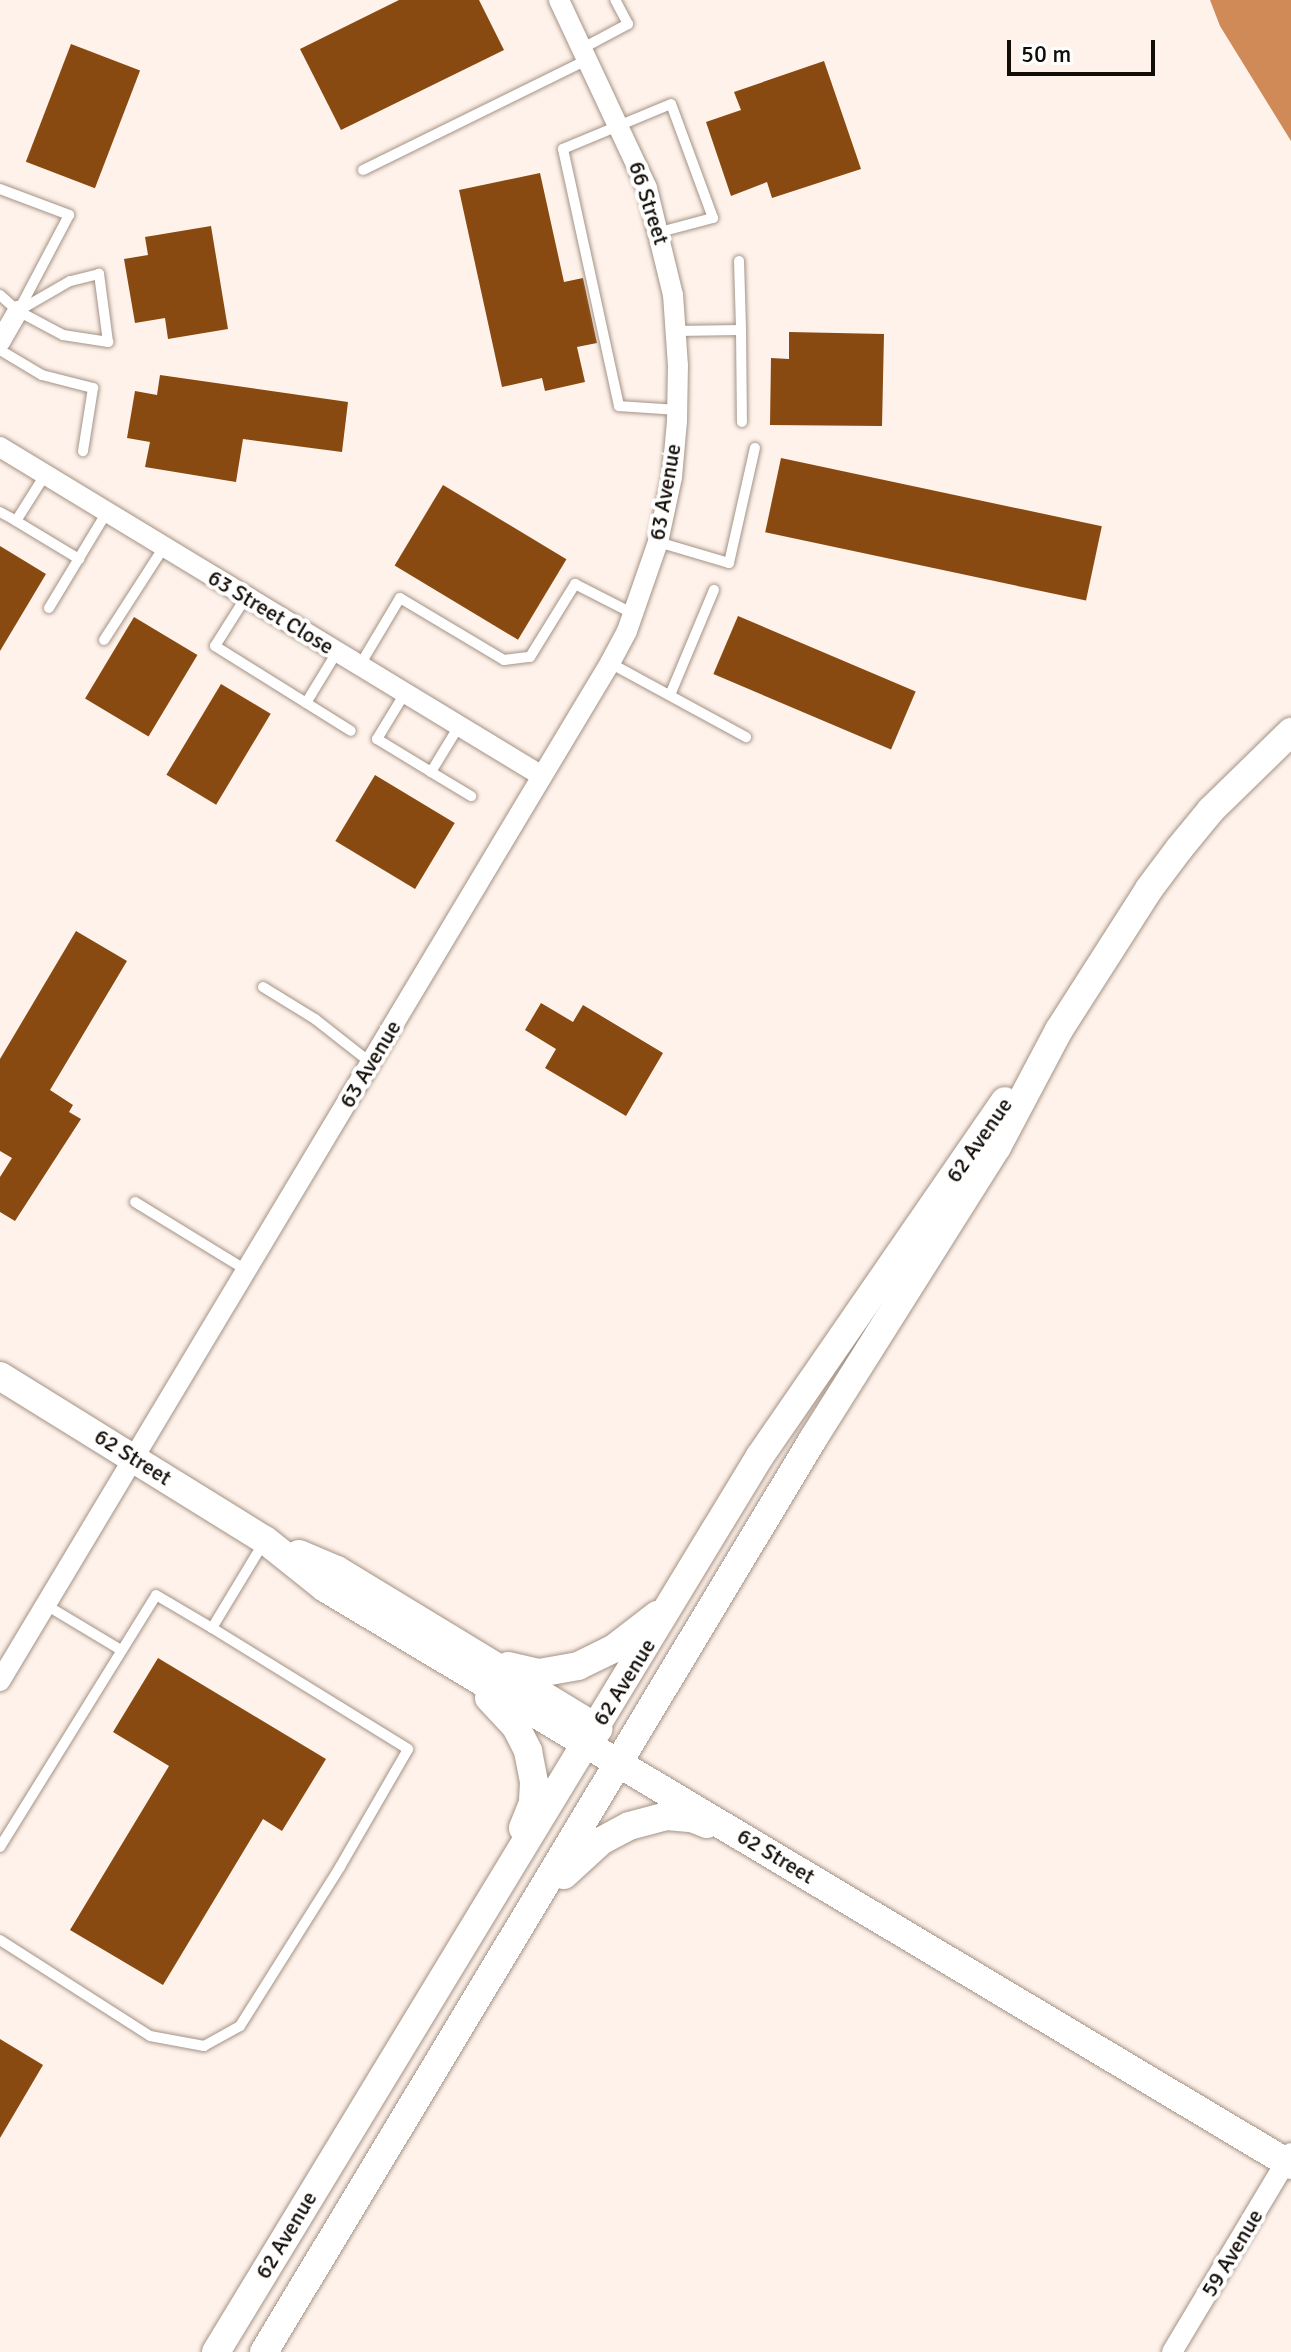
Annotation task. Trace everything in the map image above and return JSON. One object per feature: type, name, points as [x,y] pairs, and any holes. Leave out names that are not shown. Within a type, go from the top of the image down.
[{"type":"main road","name":"62 Avenue","points":[[264,2352],[625,1757],[813,1439],[989,1159],[1059,1030],[1149,889],[1179,849],[1211,810],[1291,732]]},
{"type":"main road","name":"62 Avenue","points":[[216,2352],[783,1421],[911,1241],[979,1137],[1059,1030]]},
{"type":"main road","name":"62 Street","points":[[0,1376],[265,1540],[325,1588],[450,1663],[591,1736]]},
{"type":"main road","name":"62 Street","points":[[265,1540],[337,1570],[482,1658],[625,1757],[1290,2156]]},
{"type":"main road","points":[[482,1658],[539,1673],[578,1666],[627,1640],[676,1599]]},
{"type":"main road","points":[[450,1663],[505,1713],[528,1751],[534,1782],[533,1803],[507,1870]]},
{"type":"main road","name":"62 Street","points":[[625,1757],[758,1845],[1290,2156]]},
{"type":"main road","points":[[540,1898],[601,1841],[629,1826],[667,1816],[692,1818],[758,1845]]},
{"type":"street","name":"66 Street","points":[[559,0],[620,125],[647,188],[660,232],[673,295],[677,416]]},
{"type":"street","points":[[0,342],[18,311]]},
{"type":"street","name":"63 Avenue","points":[[0,1681],[610,663],[634,614],[658,542],[672,477],[677,416]]},
{"type":"street","name":"63 Street Close","points":[[0,447],[542,776]]},
{"type":"street","name":"59 Avenue","points":[[1172,2352],[1290,2156]]},
{"type":"lane","points":[[363,170],[586,54],[628,24],[615,0]]},
{"type":"lane","points":[[660,232],[713,218],[671,104],[563,149],[619,406],[677,416]]},
{"type":"lane","points":[[0,189],[69,215],[18,311]]},
{"type":"lane","points":[[739,261],[742,422]]},
{"type":"lane","points":[[0,295],[18,311],[63,335],[108,342],[99,274],[70,281],[18,311]]},
{"type":"lane","points":[[676,331],[741,330]]},
{"type":"lane","points":[[0,350],[42,375],[93,388],[83,451]]},
{"type":"lane","points":[[658,542],[729,563],[755,448]]},
{"type":"lane","points":[[16,521],[45,475]]},
{"type":"lane","points":[[0,512],[79,559]]},
{"type":"lane","points":[[49,608],[107,512]]},
{"type":"lane","points":[[104,640],[164,547]]},
{"type":"lane","points":[[360,665],[400,598],[504,660],[530,657],[575,584],[634,614]]},
{"type":"lane","points":[[670,695],[714,590]]},
{"type":"lane","points":[[246,597],[215,646],[351,731]]},
{"type":"lane","points":[[306,703],[337,652]]},
{"type":"lane","points":[[610,663],[746,737]]},
{"type":"lane","points":[[405,693],[377,739],[471,796]]},
{"type":"lane","points":[[431,772],[459,726]]},
{"type":"lane","points":[[263,987],[315,1019],[371,1063]]},
{"type":"lane","points":[[135,1202],[247,1270]]},
{"type":"lane","points":[[212,1628],[265,1540]]},
{"type":"lane","points":[[0,1847],[156,1595],[408,1749],[340,1867],[240,2026],[204,2046],[150,2036],[0,1940]]},
{"type":"lane","points":[[46,1605],[121,1650]]},
{"type":"shaded area","points":[[1210,0],[1291,0],[1291,141],[1220,26]]},
{"type":"building","points":[[399,0],[479,0],[504,50],[341,130],[300,49]]},
{"type":"building","points":[[71,44],[140,71],[95,188],[26,162]]},
{"type":"building","points":[[824,61],[861,169],[772,198],[767,182],[731,196],[706,122],[741,110],[734,92]]},
{"type":"building","points":[[540,173],[564,282],[583,278],[597,343],[577,347],[585,382],[545,391],[542,378],[502,387],[459,190]]},
{"type":"building","points":[[211,226],[228,329],[168,339],[165,318],[135,323],[124,259],[148,255],[145,237]]},
{"type":"building","points":[[789,332],[884,334],[882,426],[770,425],[771,358],[789,359]]},
{"type":"building","points":[[160,375],[348,402],[342,452],[243,439],[236,482],[145,467],[150,442],[127,438],[135,391],[157,395]]},
{"type":"building","points":[[781,458],[1102,526],[1086,601],[765,532]]},
{"type":"building","points":[[443,485],[566,559],[518,640],[395,566]]},
{"type":"building","points":[[0,546],[46,574],[0,651]]},
{"type":"building","points":[[738,616],[916,691],[891,749],[713,674]]},
{"type":"building","points":[[134,617],[197,655],[149,737],[85,698]]},
{"type":"building","points":[[221,684],[271,714],[216,805],[166,775]]},
{"type":"building","points":[[375,775],[455,823],[415,889],[335,841]]},
{"type":"building","points":[[76,931],[127,961],[50,1090],[73,1105],[69,1112],[81,1119],[15,1221],[0,1212],[0,1177],[12,1158],[0,1151],[0,1059]]},
{"type":"building","points":[[541,1003],[573,1022],[583,1005],[663,1053],[626,1116],[545,1068],[556,1049],[525,1030]]},
{"type":"building","points":[[158,1658],[326,1759],[282,1831],[263,1819],[163,1985],[70,1930],[169,1766],[113,1732]]},
{"type":"building","points":[[0,2039],[43,2065],[0,2138]]}]
